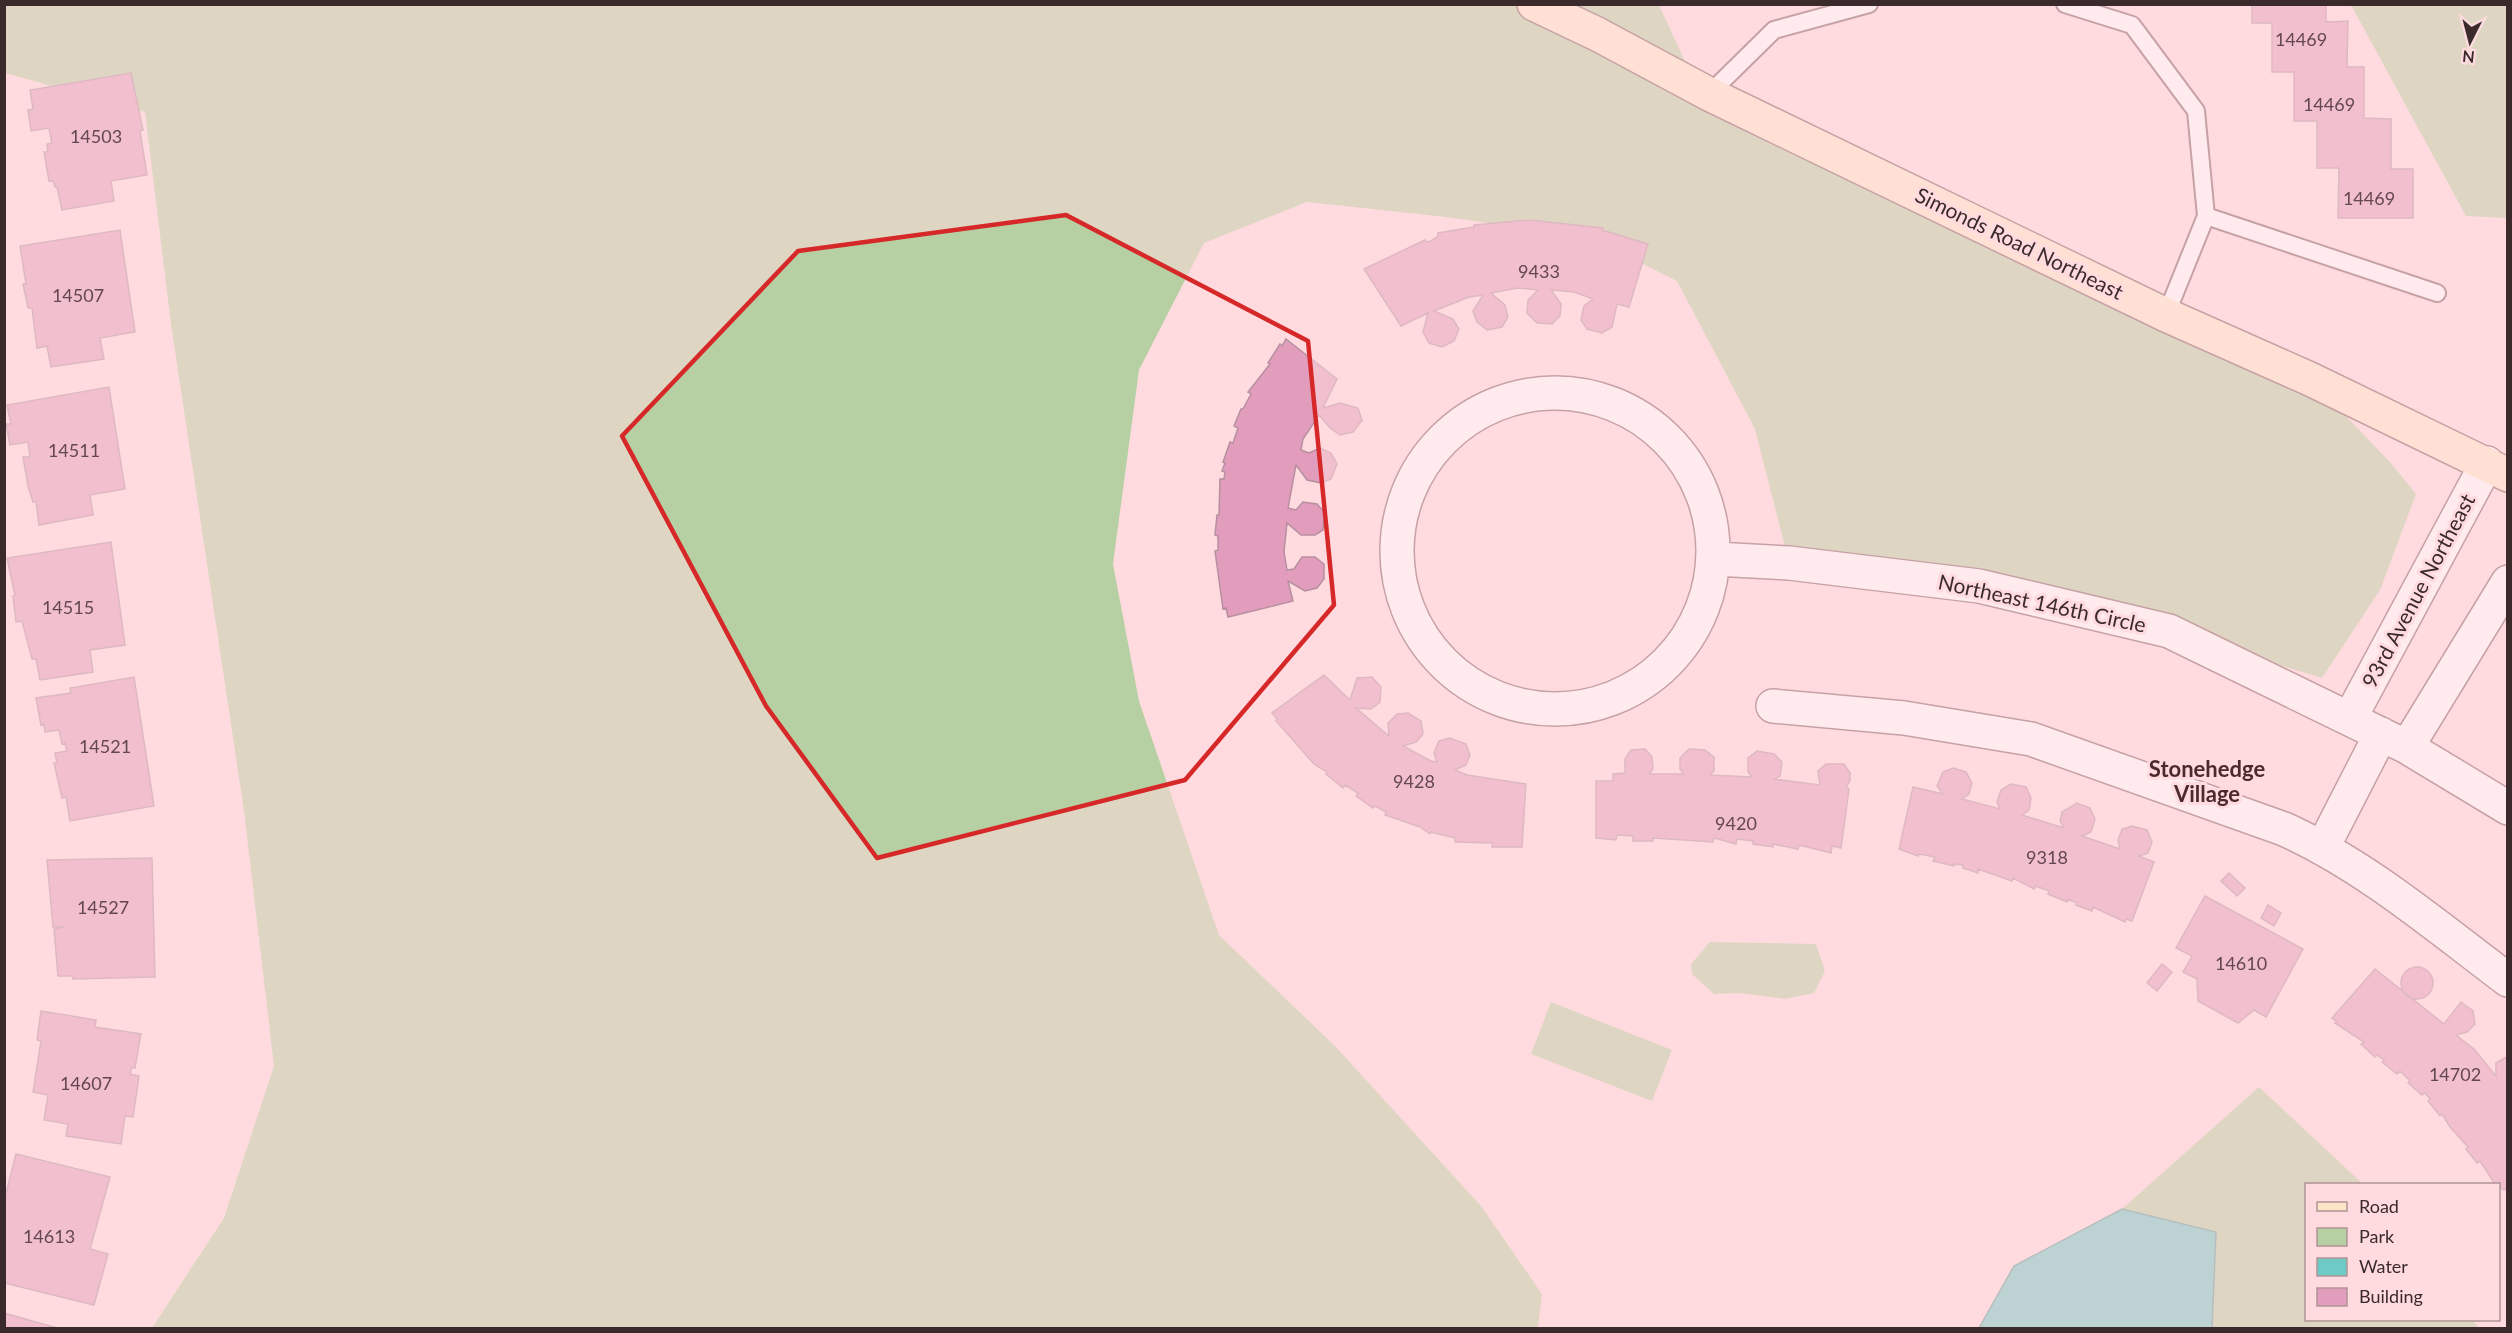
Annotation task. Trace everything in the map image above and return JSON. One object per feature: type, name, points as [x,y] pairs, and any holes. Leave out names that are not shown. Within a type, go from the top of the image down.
[{"type":"main road","name":"Simonds Road Northeast","points":[[1534,4],[1597,34],[1709,94],[2166,315],[2501,466]]},
{"type":"street","points":[[1563,391],[1624,406],[1674,444],[1706,497],[1715,559],[1700,620],[1663,669],[1609,701],[1547,710],[1486,696],[1436,658],[1404,604],[1395,543],[1410,483],[1447,432],[1501,400],[1563,391]]},
{"type":"street","name":"93rd Avenue Northeast","points":[[2350,718],[2501,466]]},
{"type":"street","name":"Northeast 146th Circle","points":[[1715,559],[1789,563],[1979,586],[2169,631],[2350,718],[2508,808]]},
{"type":"street","points":[[2323,847],[2394,741],[2508,582]]},
{"type":"street","points":[[1773,706],[1904,718],[2031,739],[2284,829],[2323,847],[2405,903],[2508,980]]},
{"type":"lane","points":[[1709,94],[1773,30],[1869,4]]},
{"type":"lane","points":[[2065,4],[2132,25],[2196,111],[2206,216],[2166,315]]},
{"type":"lane","points":[[2206,216],[2438,294]]},
{"type":"highlighted area","points":[[1066,215],[1308,341],[1334,605],[1185,780],[877,858],[766,706],[622,436],[798,251]]},
{"type":"green space","points":[[4,5],[1659,5],[1696,85],[2310,379],[2390,462],[2416,494],[2380,590],[2322,678],[2169,631],[1789,563],[1755,429],[1677,281],[1589,237],[1446,217],[1307,202],[1204,243],[1139,370],[1113,564],[1139,701],[1219,935],[1335,1046],[1481,1206],[1542,1294],[1538,1328],[152,1328],[224,1218],[274,1066],[244,811],[171,324],[145,112],[5,73]]},
{"type":"green space","points":[[2351,5],[2507,5],[2507,218],[2466,216]]},
{"type":"green space","points":[[1710,942],[1816,944],[1825,971],[1814,993],[1785,999],[1739,993],[1714,994],[1692,974],[1691,964]]},
{"type":"green space","points":[[1551,1002],[1672,1050],[1652,1101],[1531,1054]]},
{"type":"green space","points":[[2259,1087],[2362,1183],[2305,1183],[2305,1321],[2473,1321],[2479,1328],[2212,1328],[2216,1232],[2122,1209]]},
{"type":"water","points":[[2122,1209],[2216,1232],[2212,1328],[1979,1328],[2014,1266]]},
{"type":"building","points":[[2252,4],[2326,4],[2326,22],[2348,21],[2347,67],[2364,67],[2364,118],[2391,119],[2391,169],[2413,169],[2413,218],[2338,218],[2339,168],[2317,168],[2317,121],[2294,121],[2294,72],[2272,72],[2272,23],[2252,23]]},
{"type":"building","points":[[131,73],[143,130],[140,131],[147,175],[111,181],[114,201],[62,210],[57,187],[53,181],[49,181],[44,152],[48,152],[47,144],[52,143],[49,128],[31,131],[28,110],[33,109],[30,90]]},
{"type":"building","points":[[1529,220],[1603,228],[1602,230],[1648,244],[1629,307],[1617,304],[1612,327],[1602,333],[1587,329],[1581,320],[1584,306],[1593,299],[1574,292],[1551,290],[1561,304],[1560,316],[1552,324],[1537,323],[1527,313],[1528,300],[1538,290],[1518,288],[1491,293],[1505,305],[1508,317],[1502,327],[1487,330],[1477,322],[1473,311],[1483,295],[1469,297],[1434,311],[1453,319],[1459,329],[1454,341],[1442,347],[1429,343],[1423,332],[1428,313],[1401,326],[1364,269],[1425,240],[1431,241],[1438,236],[1438,233],[1474,227],[1474,225]]},
{"type":"building","points":[[120,230],[135,332],[100,338],[104,359],[51,367],[47,346],[37,348],[32,308],[28,308],[23,284],[26,284],[20,246]]},
{"type":"building","points":[[1286,339],[1337,379],[1323,408],[1340,403],[1358,408],[1362,420],[1353,432],[1340,435],[1330,428],[1319,415],[1303,439],[1301,450],[1309,453],[1320,448],[1331,453],[1337,464],[1331,479],[1321,483],[1307,480],[1296,465],[1288,508],[1296,510],[1303,502],[1317,504],[1325,513],[1323,530],[1315,535],[1301,535],[1287,523],[1284,552],[1287,570],[1294,569],[1302,557],[1315,557],[1324,564],[1324,579],[1317,588],[1305,591],[1288,581],[1293,601],[1228,617],[1226,608],[1223,609],[1215,551],[1218,550],[1218,536],[1215,535],[1217,515],[1219,515],[1220,479],[1224,479],[1225,472],[1222,471],[1225,463],[1223,462],[1230,442],[1233,443],[1238,428],[1234,426],[1241,409],[1251,394],[1248,392],[1270,364],[1268,363],[1280,344],[1282,346]]},
{"type":"building","points":[[109,387],[125,489],[90,495],[93,515],[39,525],[36,502],[33,502],[28,486],[23,457],[30,457],[28,442],[10,445],[6,424],[11,424],[7,405]]},
{"type":"building","points":[[111,542],[125,645],[90,650],[93,672],[40,680],[36,659],[32,659],[22,621],[16,622],[13,596],[15,595],[7,558]]},
{"type":"building","points":[[1324,675],[1350,700],[1357,678],[1372,677],[1381,687],[1380,702],[1371,709],[1356,708],[1389,736],[1388,723],[1397,714],[1408,713],[1421,721],[1423,734],[1416,742],[1403,746],[1437,762],[1434,753],[1439,741],[1450,738],[1466,744],[1470,755],[1466,765],[1455,770],[1467,775],[1526,784],[1522,847],[1492,847],[1493,843],[1455,842],[1455,838],[1431,832],[1430,834],[1420,827],[1385,815],[1386,812],[1375,806],[1373,808],[1356,796],[1358,793],[1345,785],[1343,788],[1326,774],[1327,772],[1314,764],[1276,721],[1272,713]]},
{"type":"building","points":[[134,677],[154,806],[70,821],[66,797],[62,798],[54,763],[57,763],[55,753],[67,751],[65,743],[62,744],[59,730],[45,732],[44,724],[41,725],[36,698],[71,693],[70,688]]},
{"type":"building","points":[[1645,749],[1652,757],[1653,769],[1649,774],[1684,774],[1680,769],[1680,758],[1689,749],[1705,750],[1714,757],[1714,771],[1710,775],[1752,777],[1748,772],[1748,758],[1757,751],[1774,754],[1782,762],[1780,776],[1775,779],[1820,785],[1818,771],[1826,764],[1844,764],[1850,773],[1850,780],[1846,788],[1849,789],[1841,848],[1832,846],[1831,853],[1799,845],[1798,849],[1773,844],[1773,847],[1737,839],[1736,844],[1714,838],[1713,842],[1653,838],[1653,841],[1633,841],[1633,836],[1617,835],[1616,840],[1596,838],[1596,781],[1613,781],[1613,774],[1625,773],[1625,759],[1631,750]]},
{"type":"building","points":[[1953,768],[1966,772],[1972,783],[1969,794],[1962,799],[2000,809],[1997,802],[2001,790],[2011,784],[2026,787],[2031,798],[2029,810],[2022,815],[2064,828],[2060,821],[2062,812],[2077,803],[2090,808],[2095,819],[2091,832],[2082,836],[2120,849],[2118,840],[2122,829],[2132,826],[2147,830],[2152,842],[2148,853],[2139,856],[2154,862],[2132,921],[2126,919],[2125,922],[2093,907],[2092,911],[2068,899],[2067,902],[2048,894],[2049,891],[2036,886],[2034,889],[2013,878],[2012,881],[1978,869],[1978,873],[1963,868],[1963,865],[1954,864],[1954,866],[1933,861],[1935,857],[1919,854],[1918,856],[1899,849],[1913,787],[1943,794],[1937,786],[1943,772]]},
{"type":"building","points":[[152,858],[155,977],[73,979],[73,976],[58,976],[54,929],[65,927],[53,927],[47,860]]},
{"type":"building","points":[[2229,873],[2245,888],[2237,896],[2221,881]]},
{"type":"building","points":[[2205,896],[2303,949],[2266,1017],[2254,1010],[2238,1023],[2198,1001],[2197,979],[2183,972],[2192,956],[2176,948]]},
{"type":"building","points":[[2268,905],[2281,913],[2274,926],[2261,918]]},
{"type":"building","points":[[2162,964],[2172,972],[2157,991],[2147,983]]},
{"type":"building","points":[[2417,967],[2428,972],[2433,983],[2428,994],[2417,999],[2406,994],[2401,983],[2406,972]]},
{"type":"building","points":[[2375,969],[2444,1024],[2461,1002],[2473,1011],[2475,1024],[2467,1032],[2456,1035],[2474,1049],[2496,1076],[2496,1063],[2508,1056],[2508,1188],[2504,1190],[2500,1187],[2500,1183],[2494,1183],[2480,1161],[2477,1163],[2466,1149],[2468,1147],[2442,1114],[2440,1116],[2428,1101],[2430,1099],[2425,1093],[2422,1095],[2408,1083],[2410,1081],[2400,1071],[2397,1074],[2382,1062],[2384,1060],[2377,1055],[2375,1057],[2361,1044],[2364,1042],[2335,1023],[2337,1022],[2332,1018]]},
{"type":"building","points":[[41,1011],[96,1020],[95,1027],[141,1034],[135,1068],[132,1067],[130,1074],[139,1076],[133,1117],[125,1116],[121,1144],[66,1136],[68,1124],[44,1120],[48,1095],[33,1092],[41,1041],[37,1040]]},
{"type":"building","points":[[16,1154],[110,1177],[90,1249],[108,1254],[94,1305],[4,1283],[4,1201]]},
{"type":"building","points":[[4,1313],[57,1328],[4,1328]]},
{"type":"district","name":"Stonehedge Village","points":[[2207,782]]}]
